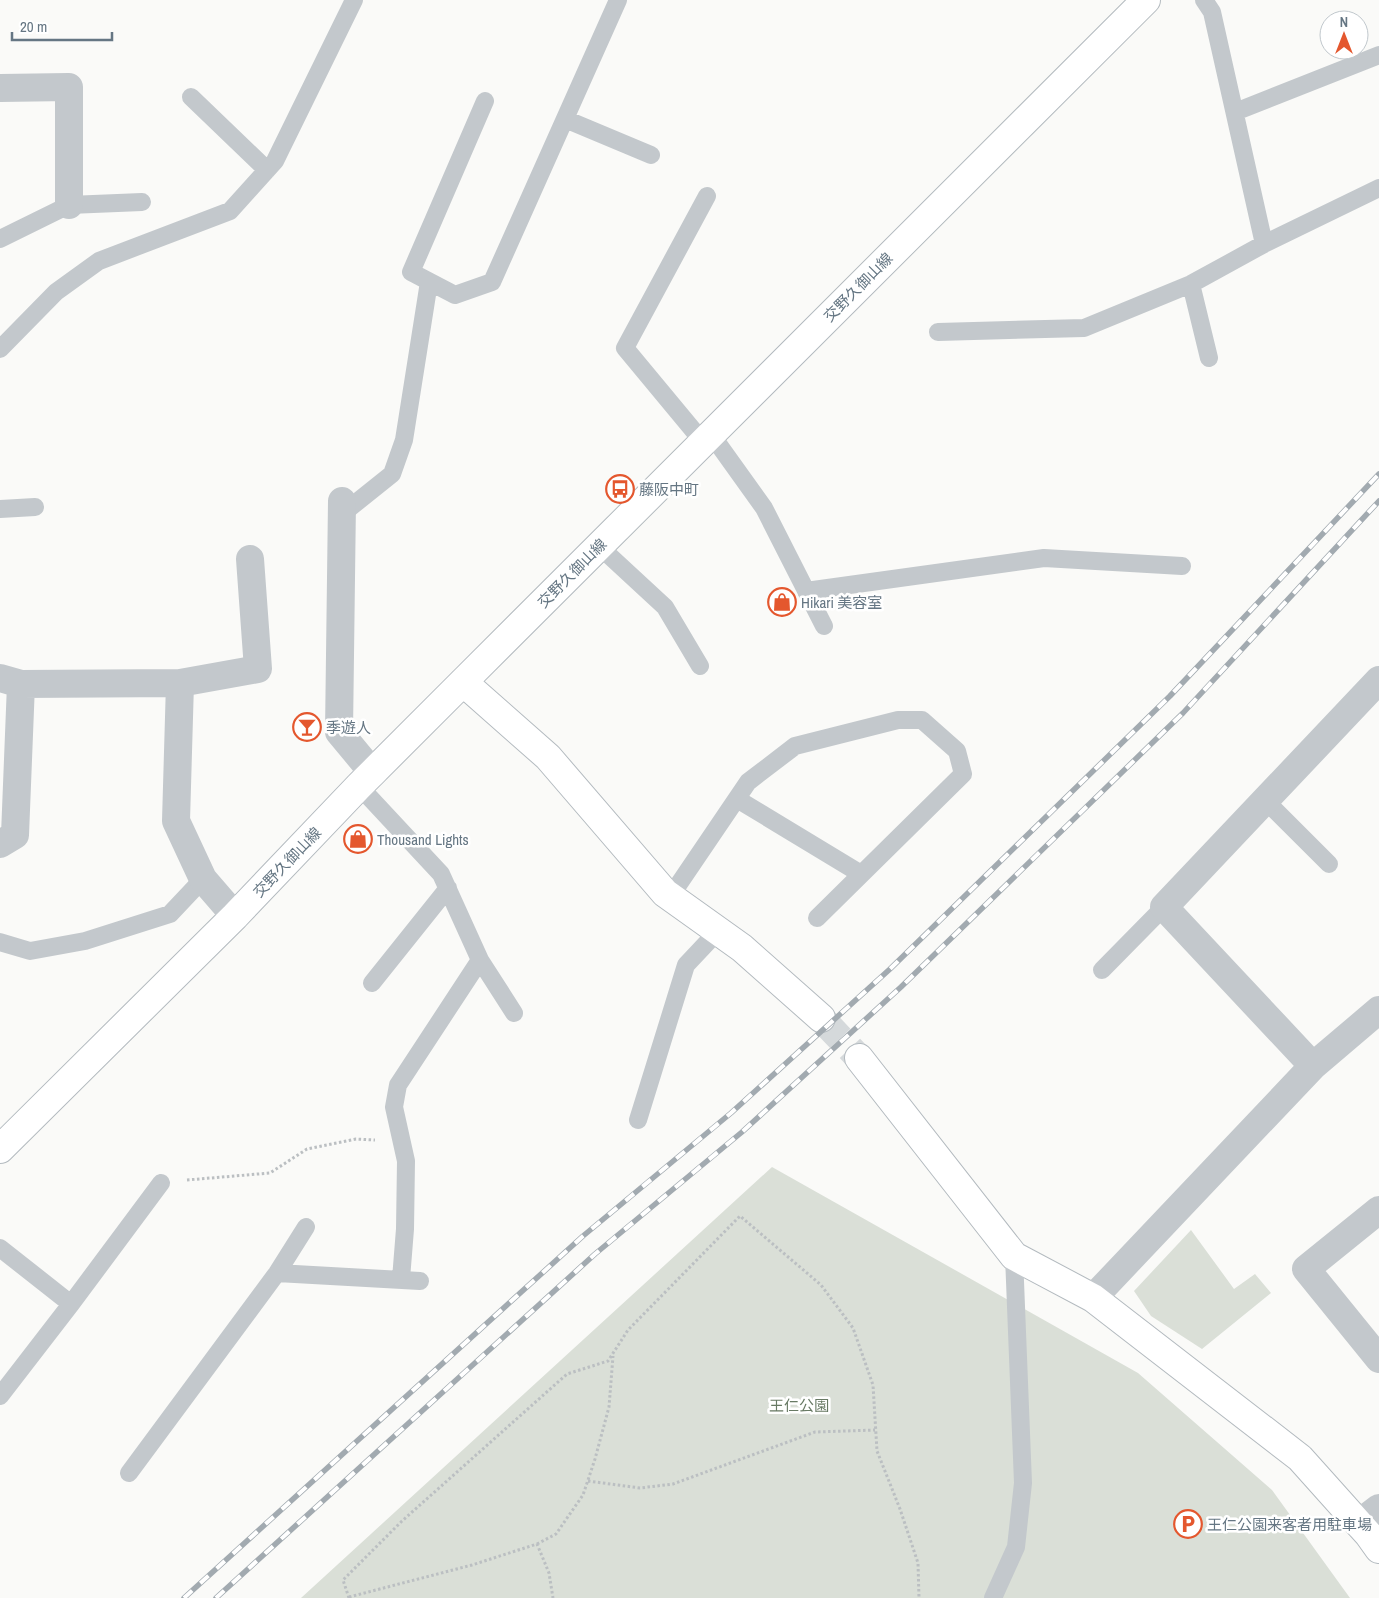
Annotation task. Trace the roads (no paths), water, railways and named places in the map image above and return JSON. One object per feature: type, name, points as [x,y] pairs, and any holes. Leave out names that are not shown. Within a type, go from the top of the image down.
[{"type":"main road","name":"交野久御山線","points":[[0,1149],[235,916],[366,780],[598,546],[1146,0]]},
{"type":"main road","points":[[463,682],[548,757],[665,893],[742,948],[821,1018]]},
{"type":"main road","points":[[859,1058],[1014,1256],[1093,1298],[1300,1458],[1369,1516],[1379,1549]]},
{"type":"street","points":[[0,88],[69,87],[69,205]]},
{"type":"street","points":[[342,507],[339,732],[366,780]]},
{"type":"street","points":[[0,844],[15,835],[11,681],[180,682],[258,669],[250,559]]},
{"type":"street","points":[[1313,1066],[1164,907],[1379,680]]},
{"type":"street","points":[[180,682],[176,821],[203,879],[235,916]]},
{"type":"street","points":[[1093,1298],[1313,1066],[1379,1010]]},
{"type":"street","points":[[1379,1210],[1306,1269],[1379,1360]]},
{"type":"lane","points":[[0,349],[56,292],[100,261],[230,211],[275,161],[354,0]]},
{"type":"lane","points":[[485,101],[411,272],[455,295],[492,282],[618,0]]},
{"type":"lane","points":[[1204,0],[1212,12],[1264,244]]},
{"type":"lane","points":[[1235,112],[1379,55]]},
{"type":"lane","points":[[192,97],[267,170]]},
{"type":"lane","points":[[565,119],[650,156]]},
{"type":"lane","points":[[938,332],[1084,328],[1192,284],[1264,244],[1379,188]]},
{"type":"lane","points":[[707,196],[625,348],[707,438],[764,508],[824,626]]},
{"type":"lane","points":[[0,239],[69,205],[142,202]]},
{"type":"lane","points":[[342,507],[392,474],[404,440],[429,282]]},
{"type":"lane","points":[[1192,284],[1209,358]]},
{"type":"lane","points":[[0,509],[35,507]]},
{"type":"lane","points":[[598,546],[665,607],[700,666]]},
{"type":"lane","points":[[806,591],[1044,558],[1182,566]]},
{"type":"lane","points":[[670,897],[748,782],[795,746],[898,720],[922,720],[957,751],[963,774],[817,918]]},
{"type":"lane","points":[[366,780],[441,874],[480,960],[514,1013]]},
{"type":"lane","points":[[736,798],[861,874]]},
{"type":"lane","points":[[1265,800],[1329,864]]},
{"type":"lane","points":[[0,942],[30,951],[85,941],[170,914],[203,879]]},
{"type":"lane","points":[[372,983],[448,888]]},
{"type":"lane","points":[[1102,970],[1164,907]]},
{"type":"lane","points":[[638,1120],[686,965],[718,931]]},
{"type":"lane","points":[[401,1279],[405,1229],[406,1160],[394,1107],[398,1085],[480,960]]},
{"type":"lane","points":[[0,1396],[161,1183]]},
{"type":"lane","points":[[129,1474],[277,1273],[306,1227]]},
{"type":"lane","points":[[0,1248],[71,1304]]},
{"type":"lane","points":[[993,1598],[1016,1546],[1023,1483],[1014,1256]]},
{"type":"lane","points":[[277,1273],[420,1281]]},
{"type":"tunnel","points":[[821,1018],[859,1058]]},
{"type":"railway","points":[[184,1598],[583,1236],[731,1113],[890,969],[1170,696],[1379,474]]},
{"type":"railway","points":[[216,1598],[595,1254],[742,1132],[901,987],[1183,713],[1379,501]]},
{"type":"place","name":"藤阪中町","points":[[620,489]]},
{"type":"place","name":"Hikari 美容室","points":[[782,602]]},
{"type":"place","name":"季遊人","points":[[307,727]]},
{"type":"place","name":"Thousand Lights","points":[[358,839]]},
{"type":"place","name":"王仁公園来客者用駐車場","points":[[1188,1524]]},
{"type":"park label","name":"王仁公園","points":[[799,1405]]}]
